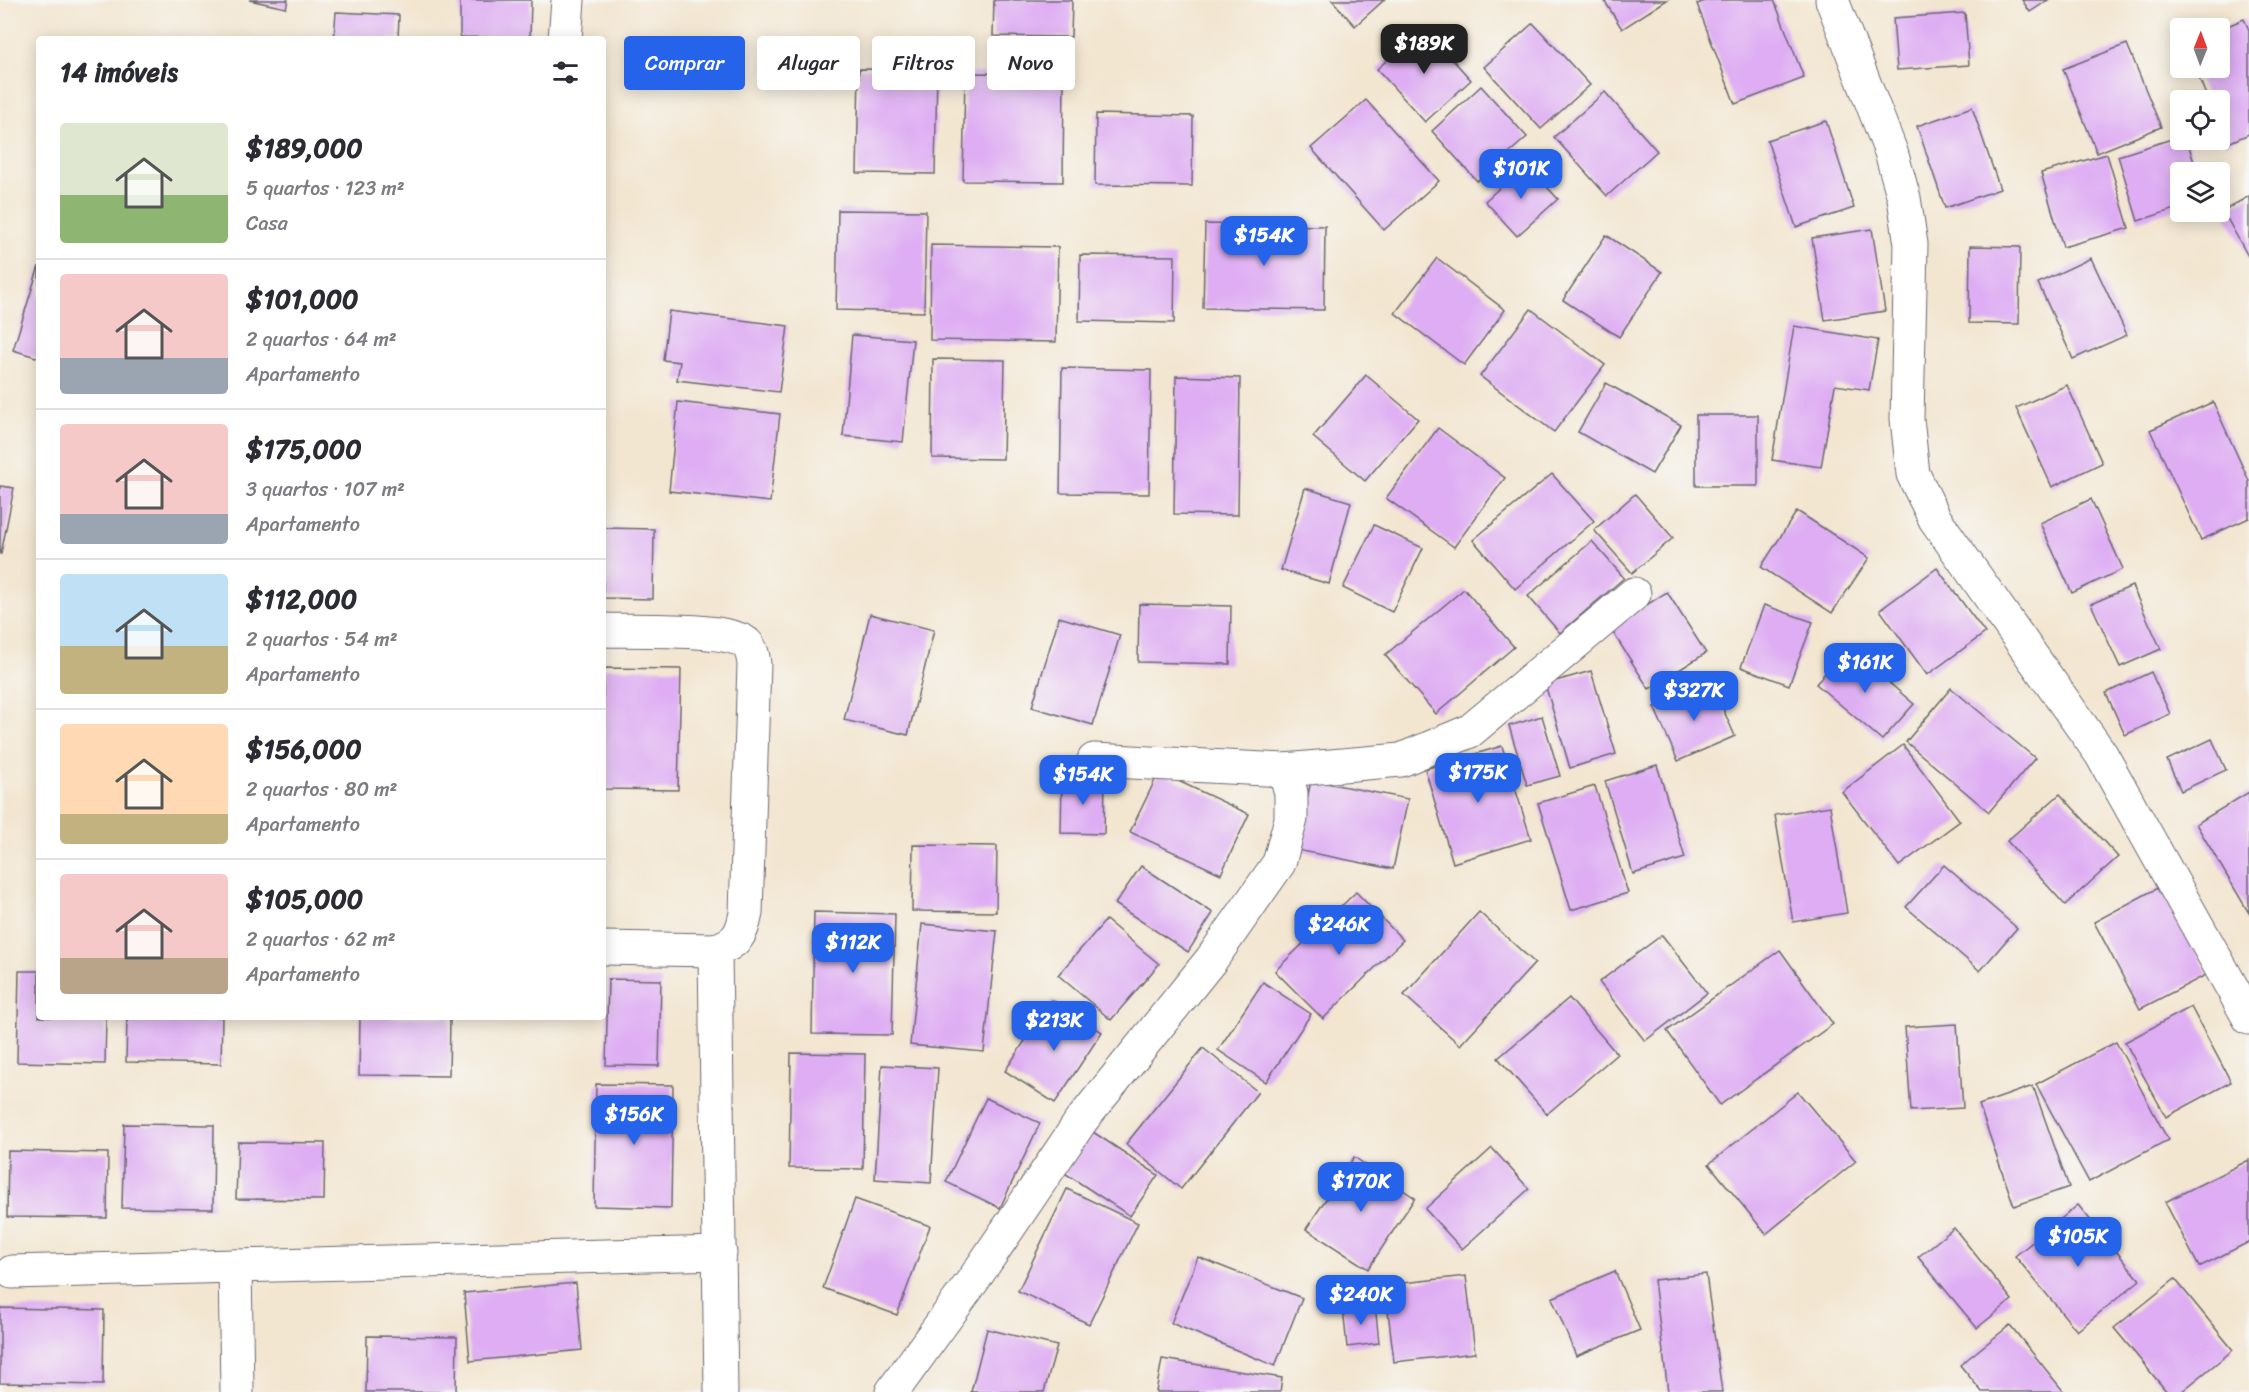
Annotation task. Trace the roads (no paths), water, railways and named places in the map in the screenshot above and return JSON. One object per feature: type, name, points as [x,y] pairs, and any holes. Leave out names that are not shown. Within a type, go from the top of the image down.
[{"type":"street","points":[[565,36],[568,0]]},
{"type":"street","points":[[1832,0],[1891,152],[1904,198],[1911,244],[1907,419],[1913,474],[1935,519],[2101,754],[2249,1018]]},
{"type":"street","points":[[1094,760],[1284,770],[1401,760],[1470,731],[1634,594]]},
{"type":"street","points":[[606,630],[721,634],[736,638],[752,651],[754,664],[747,912],[740,937],[730,945],[715,950],[606,948]]},
{"type":"street","points":[[892,1392],[974,1280],[1081,1121],[1211,960],[1279,863],[1291,819],[1291,793],[1284,770]]},
{"type":"street","points":[[715,950],[721,1392]]},
{"type":"street","points":[[12,1272],[720,1253]]},
{"type":"street","points":[[235,1266],[237,1392]]}]
